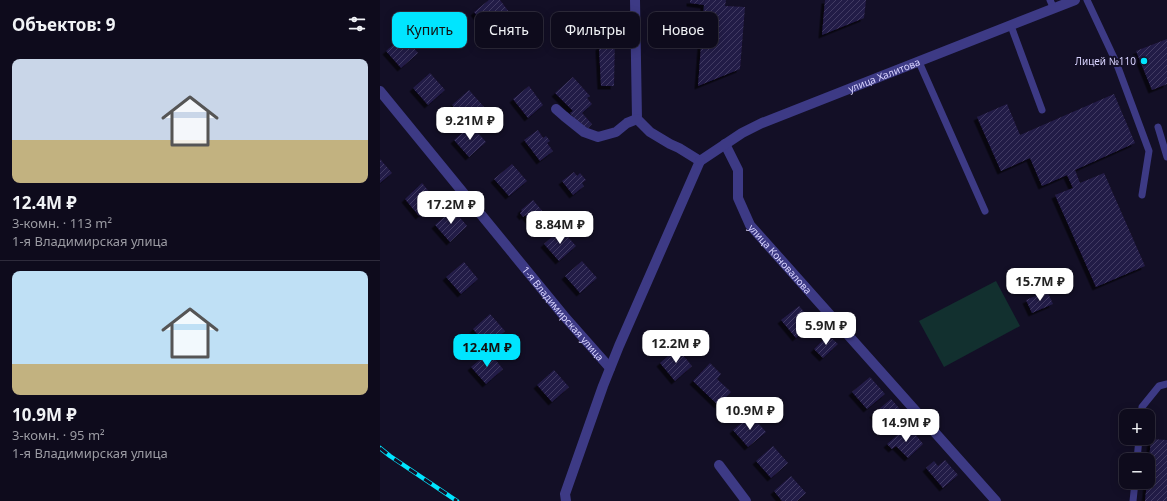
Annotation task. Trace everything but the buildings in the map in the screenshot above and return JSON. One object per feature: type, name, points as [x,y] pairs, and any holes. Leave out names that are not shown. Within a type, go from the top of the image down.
[{"type":"street","points":[[566,501],[566,494],[610,368],[700,161],[650,132],[637,120],[635,0]]},
{"type":"street","name":"улица Халитова","points":[[700,161],[742,133],[762,123],[1011,26],[1052,4],[1075,0]]},
{"type":"street","name":"1-я Владимирская улица","points":[[380,91],[564,316],[610,368]]},
{"type":"street","points":[[556,109],[584,132],[598,137],[616,132],[627,123],[637,120]]},
{"type":"street","name":"улица Коновалова","points":[[725,144],[738,170],[738,198],[750,225],[996,501]]},
{"type":"street","points":[[719,465],[746,501]]},
{"type":"lane","points":[[1088,0],[1116,62],[1149,151],[1142,195]]},
{"type":"lane","points":[[1011,26],[1042,110]]},
{"type":"lane","points":[[919,62],[985,212]]},
{"type":"lane","points":[[1158,127],[1167,157]]},
{"type":"lane","points":[[1142,409],[1159,386],[1167,384]]},
{"type":"lane","points":[[1133,501],[1134,489]]},
{"type":"green space","points":[[996,281],[1020,326],[944,367],[919,321]]},
{"type":"railway","points":[[380,448],[457,501]]},
{"type":"place","name":"Лицей №110","points":[[1144,61]]}]
